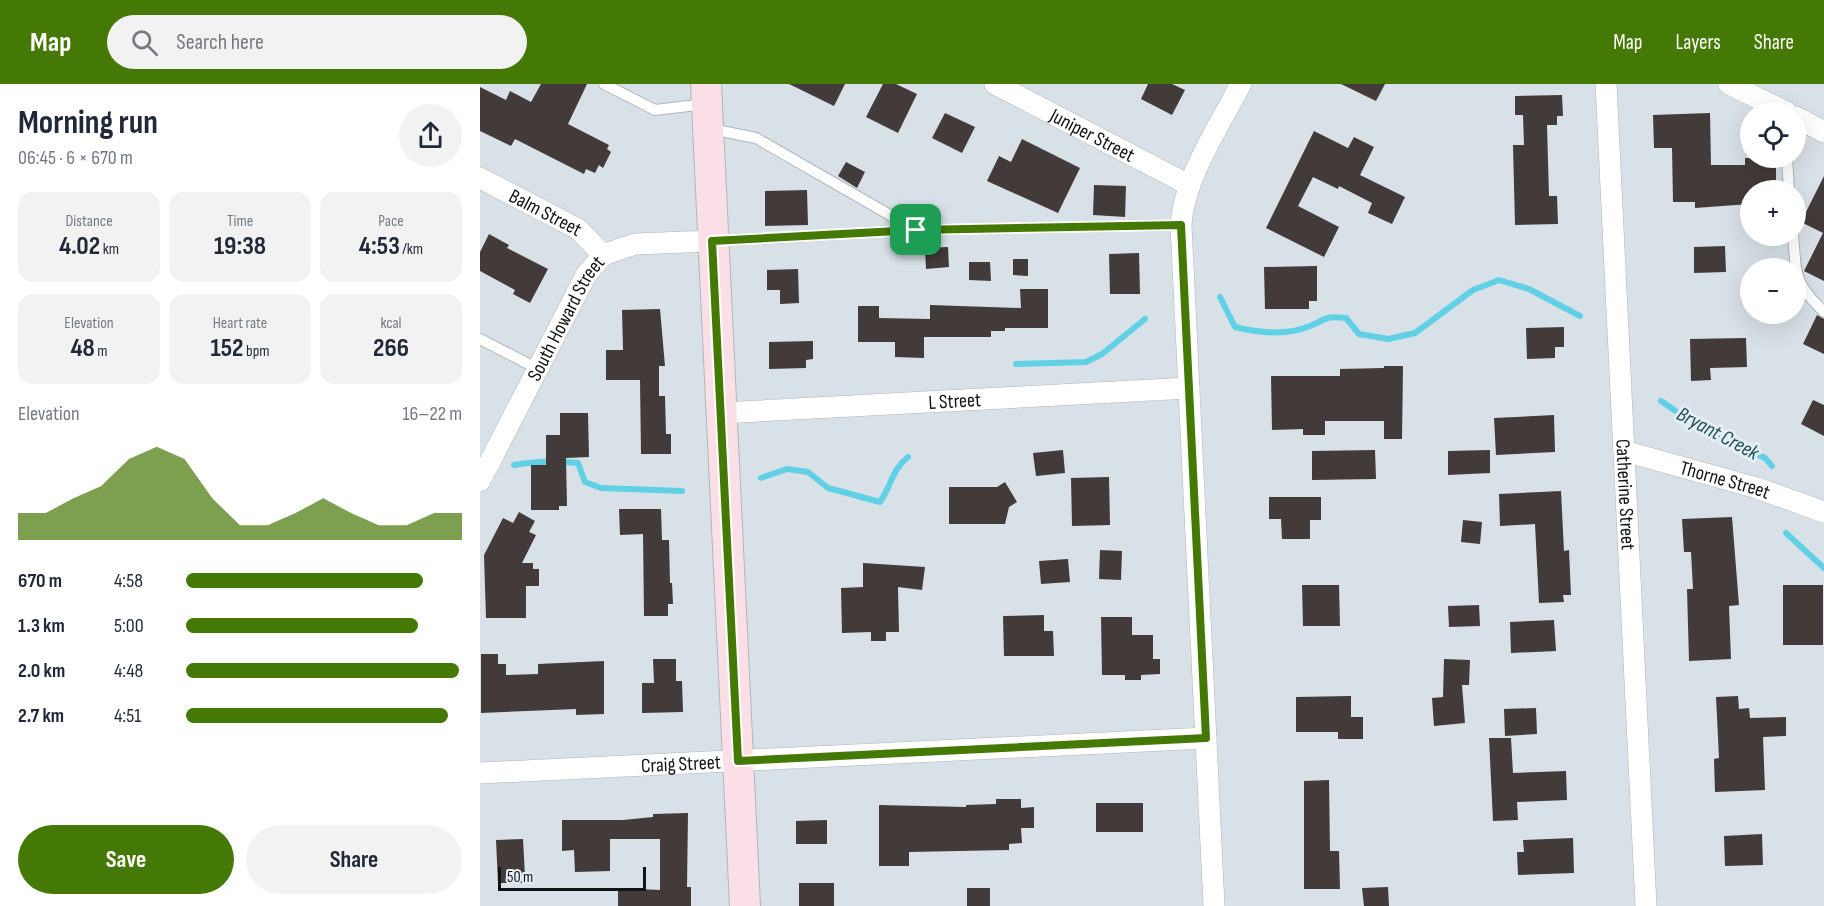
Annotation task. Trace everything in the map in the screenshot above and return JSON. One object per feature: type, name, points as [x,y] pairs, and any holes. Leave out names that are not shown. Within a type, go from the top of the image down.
[{"type":"main road","points":[[706,105],[745,906]]},
{"type":"street","name":"Juniper Street","points":[[994,84],[1189,185]]},
{"type":"street","points":[[1214,906],[1181,225],[1182,206],[1189,185],[1241,84]]},
{"type":"street","name":"Catherine Street","points":[[1606,84],[1646,906]]},
{"type":"street","points":[[1729,84],[1760,102]]},
{"type":"street","points":[[1806,126],[1824,132]]},
{"type":"street","name":"Balm Street","points":[[480,178],[578,229],[603,255]]},
{"type":"street","name":"South Howard Street","points":[[480,481],[586,275],[603,255],[635,244],[712,241]]},
{"type":"street","name":"L Street","points":[[721,413],[1189,388]]},
{"type":"street","name":"Thorne Street","points":[[1624,451],[1757,488],[1824,512]]},
{"type":"street","name":"Craig Street","points":[[480,773],[1206,738]]},
{"type":"lane","points":[[604,84],[655,110],[706,105],[756,138],[916,230]]},
{"type":"lane","points":[[712,241],[916,230],[1181,225]]},
{"type":"lane","points":[[1794,246],[1797,278],[1805,293],[1824,312]]},
{"type":"lane","points":[[480,339],[538,369]]},
{"type":"lane","points":[[1209,906],[1214,906]]},
{"type":"building","points":[[541,84],[587,84],[568,124],[609,145],[607,149],[611,152],[603,168],[599,165],[595,173],[586,169],[584,174],[515,139],[511,146],[480,131],[480,87],[506,100],[510,91],[531,102]]},
{"type":"building","points":[[789,84],[845,84],[834,106]]},
{"type":"building","points":[[883,84],[896,84],[917,94],[898,133],[866,117]]},
{"type":"building","points":[[1148,84],[1172,84],[1185,90],[1172,115],[1141,99]]},
{"type":"building","points":[[1341,84],[1385,84],[1376,101]]},
{"type":"building","points":[[1562,95],[1563,116],[1557,116],[1557,125],[1547,125],[1549,196],[1557,196],[1558,224],[1515,225],[1513,145],[1524,145],[1523,115],[1515,115],[1515,96]]},
{"type":"building","points":[[945,113],[975,127],[962,153],[932,138]]},
{"type":"building","points":[[1710,113],[1711,165],[1776,168],[1776,180],[1740,180],[1740,205],[1695,208],[1695,202],[1673,202],[1672,148],[1654,148],[1653,115]]},
{"type":"building","points":[[1314,131],[1348,148],[1354,137],[1374,147],[1360,175],[1405,197],[1392,224],[1368,213],[1372,203],[1339,186],[1338,189],[1313,177],[1298,206],[1339,227],[1324,257],[1266,228]]},
{"type":"building","points":[[1022,139],[1080,168],[1058,213],[987,181],[999,156],[1011,162]]},
{"type":"building","points":[[846,162],[865,172],[857,188],[838,176]]},
{"type":"building","points":[[1824,176],[1824,281],[1806,272],[1806,267],[1823,233],[1806,224],[1806,212]]},
{"type":"building","points":[[1094,185],[1126,186],[1125,217],[1093,215]]},
{"type":"building","points":[[807,190],[808,225],[765,226],[765,191]]},
{"type":"building","points":[[489,234],[509,245],[507,248],[548,269],[530,303],[513,294],[515,290],[480,271],[480,252]]},
{"type":"building","points":[[1725,246],[1726,272],[1694,273],[1694,247]]},
{"type":"building","points":[[948,247],[949,267],[926,269],[925,248]]},
{"type":"building","points":[[1139,253],[1140,294],[1110,294],[1109,254]]},
{"type":"building","points":[[1013,259],[1028,259],[1028,276],[1013,275]]},
{"type":"building","points":[[969,262],[990,262],[991,281],[969,280]]},
{"type":"building","points":[[1317,266],[1317,301],[1309,301],[1309,309],[1265,309],[1264,267]]},
{"type":"building","points":[[798,269],[799,303],[780,304],[780,290],[767,290],[767,270]]},
{"type":"building","points":[[1020,289],[1048,289],[1048,328],[1005,328],[1005,331],[991,331],[991,337],[924,337],[924,358],[895,357],[895,342],[858,342],[858,306],[879,306],[879,318],[930,319],[930,305],[1021,308]]},
{"type":"building","points":[[660,309],[665,366],[659,366],[659,396],[665,396],[666,434],[671,434],[671,454],[641,454],[640,380],[606,380],[606,350],[623,350],[622,310]]},
{"type":"building","points":[[1817,315],[1824,319],[1824,354],[1803,344]]},
{"type":"building","points":[[1564,327],[1564,347],[1555,347],[1555,358],[1527,359],[1526,328]]},
{"type":"building","points":[[1746,338],[1747,367],[1710,368],[1711,380],[1691,381],[1690,339]]},
{"type":"building","points":[[813,341],[813,359],[806,360],[806,368],[769,369],[769,342]]},
{"type":"building","points":[[1384,366],[1403,366],[1402,439],[1384,439],[1384,421],[1325,421],[1325,435],[1303,435],[1303,429],[1272,430],[1271,376],[1340,376],[1340,369],[1384,368]]},
{"type":"building","points":[[1813,400],[1824,405],[1824,436],[1801,424]]},
{"type":"building","points":[[560,413],[588,413],[589,457],[566,458],[567,506],[559,506],[559,510],[531,510],[531,465],[546,465],[546,435],[560,435]]},
{"type":"building","points":[[1554,415],[1555,452],[1496,455],[1494,418]]},
{"type":"building","points":[[1063,450],[1065,473],[1036,476],[1033,453]]},
{"type":"building","points":[[1375,450],[1376,479],[1312,480],[1312,451]]},
{"type":"building","points":[[1490,450],[1490,473],[1448,475],[1448,451]]},
{"type":"building","points":[[1109,477],[1110,525],[1072,526],[1071,478]]},
{"type":"building","points":[[1005,482],[1017,502],[1009,507],[1005,524],[949,524],[949,487],[997,487]]},
{"type":"building","points":[[1561,491],[1564,551],[1569,550],[1571,595],[1563,595],[1564,602],[1539,603],[1535,524],[1500,526],[1499,494]]},
{"type":"building","points":[[1269,497],[1321,497],[1321,520],[1310,520],[1310,539],[1282,539],[1281,519],[1269,519]]},
{"type":"building","points":[[619,509],[661,509],[662,540],[669,540],[670,583],[672,583],[673,604],[668,604],[668,616],[644,616],[643,534],[620,535]]},
{"type":"building","points":[[519,512],[535,521],[529,532],[536,535],[522,563],[533,563],[533,569],[539,569],[539,586],[526,586],[526,618],[486,618],[484,555],[503,518],[513,523]]},
{"type":"building","points":[[1732,517],[1739,605],[1729,606],[1731,659],[1689,661],[1687,589],[1693,589],[1691,552],[1684,552],[1682,519]]},
{"type":"building","points":[[1463,520],[1482,522],[1480,544],[1461,542]]},
{"type":"building","points":[[1100,550],[1122,551],[1121,580],[1099,579]]},
{"type":"building","points":[[1068,559],[1070,582],[1041,584],[1039,561]]},
{"type":"building","points":[[863,563],[925,567],[922,590],[898,587],[899,632],[886,632],[886,641],[871,641],[871,632],[842,633],[841,588],[863,587]]},
{"type":"building","points":[[1302,585],[1339,585],[1340,626],[1303,626]]},
{"type":"building","points":[[1783,585],[1823,585],[1823,645],[1783,645]]},
{"type":"building","points":[[1479,605],[1480,626],[1449,627],[1448,606]]},
{"type":"building","points":[[1044,615],[1044,631],[1053,631],[1054,656],[1004,656],[1003,616]]},
{"type":"building","points":[[1101,617],[1132,617],[1132,635],[1153,635],[1153,659],[1160,659],[1160,674],[1141,675],[1141,680],[1125,680],[1125,675],[1102,675]]},
{"type":"building","points":[[1554,620],[1556,651],[1511,653],[1510,622]]},
{"type":"building","points":[[481,654],[498,654],[498,664],[506,664],[506,675],[538,674],[538,664],[604,661],[604,714],[576,715],[576,709],[481,713]]},
{"type":"building","points":[[653,659],[676,659],[676,681],[682,681],[683,712],[642,713],[642,683],[654,683]]},
{"type":"building","points":[[1444,659],[1470,660],[1469,685],[1462,685],[1465,723],[1434,726],[1432,698],[1443,697]]},
{"type":"building","points":[[1351,696],[1351,717],[1363,717],[1363,739],[1338,739],[1338,732],[1296,732],[1296,697]]},
{"type":"building","points":[[1738,696],[1739,709],[1749,708],[1750,718],[1786,717],[1786,736],[1763,737],[1765,790],[1715,792],[1714,759],[1719,758],[1716,697]]},
{"type":"building","points":[[1536,708],[1537,734],[1505,736],[1504,709]]},
{"type":"building","points":[[1489,738],[1511,738],[1513,773],[1566,771],[1567,800],[1517,802],[1518,820],[1493,821]]},
{"type":"building","points":[[1329,780],[1330,851],[1339,851],[1340,889],[1304,889],[1304,781]]},
{"type":"building","points":[[996,799],[1021,799],[1021,808],[1034,807],[1034,828],[1021,828],[1022,843],[1009,844],[1009,850],[909,852],[909,866],[879,866],[879,805],[966,807],[966,805],[996,804]]},
{"type":"building","points":[[1096,803],[1143,803],[1143,832],[1096,832]]},
{"type":"building","points":[[688,813],[687,887],[691,887],[691,906],[618,906],[618,888],[660,890],[660,839],[610,839],[610,871],[575,872],[574,850],[562,851],[562,820],[623,820],[653,817],[653,814]]},
{"type":"building","points":[[827,820],[827,844],[796,844],[796,821]]},
{"type":"building","points":[[1762,834],[1763,865],[1725,866],[1724,836]]},
{"type":"building","points":[[1573,838],[1574,873],[1518,875],[1517,852],[1524,852],[1523,840]]},
{"type":"building","points":[[523,839],[525,876],[521,877],[522,883],[498,883],[496,840]]},
{"type":"building","points":[[799,883],[834,883],[834,906],[799,906]]},
{"type":"building","points":[[1388,887],[1389,906],[1364,906],[1362,888]]},
{"type":"building","points":[[967,888],[990,888],[990,906],[967,906]]},
{"type":"waterway","name":"Bryant Creek","points":[[1220,297],[1235,327],[1253,331],[1282,332],[1301,329],[1327,318],[1339,317],[1346,318],[1359,334],[1388,339],[1415,333],[1473,290],[1499,280],[1529,289],[1580,316]]},
{"type":"waterway","name":"Bryant Creek","points":[[1016,364],[1086,362],[1102,354],[1145,319]]},
{"type":"waterway","name":"Bryant Creek","points":[[1661,401],[1689,420],[1765,458],[1772,466]]},
{"type":"waterway","name":"Bryant Creek","points":[[761,478],[787,469],[808,472],[828,488],[880,502],[895,472],[908,457]]},
{"type":"waterway","name":"Bryant Creek","points":[[514,465],[546,461],[578,463],[585,482],[601,488],[682,491]]},
{"type":"waterway","name":"Bryant Creek","points":[[1786,533],[1824,568]]},
{"type":"route","points":[[1181,225],[1206,738],[738,761],[712,241],[916,230],[1181,225]]}]
